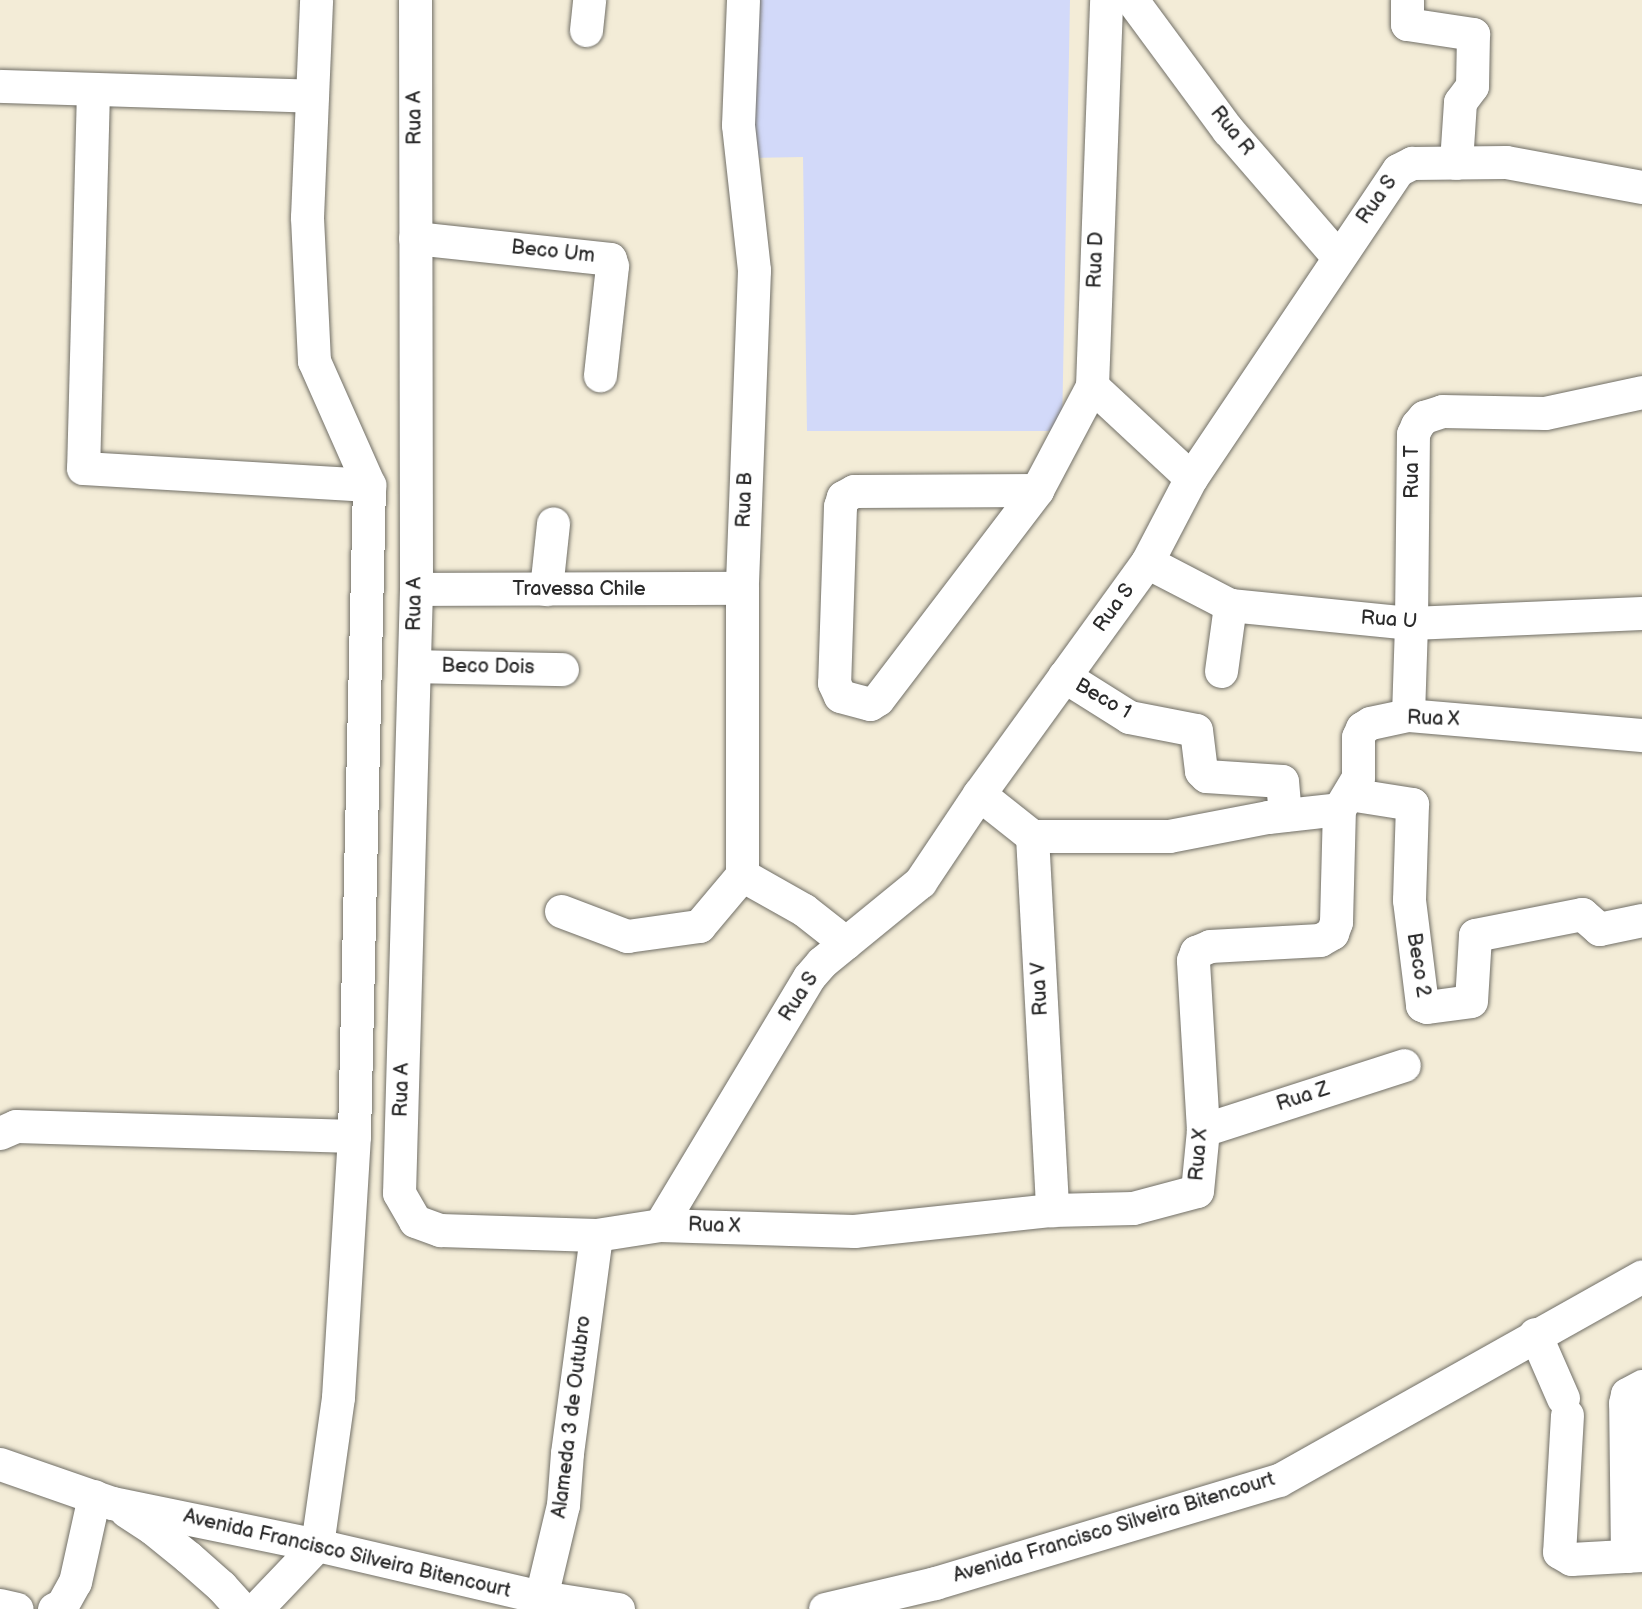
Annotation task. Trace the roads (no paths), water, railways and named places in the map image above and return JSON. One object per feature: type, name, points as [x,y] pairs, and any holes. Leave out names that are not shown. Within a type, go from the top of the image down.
[{"type":"street","points":[[256,1609],[317,1545],[338,1397],[354,1136],[369,485],[314,361],[307,217],[316,0]]},
{"type":"street","name":"Rua A","points":[[406,1207],[399,1193],[416,589],[415,0]]},
{"type":"street","name":"Rua B","points":[[742,875],[742,588],[754,270],[738,125],[743,0]]},
{"type":"street","name":"Rua D","points":[[1092,386],[1106,0]]},
{"type":"street","name":"Rua R","points":[[1132,0],[1228,129],[1338,257]]},
{"type":"street","points":[[1407,0],[1407,24],[1473,34],[1472,86],[1460,102],[1456,163]]},
{"type":"street","points":[[0,86],[312,96]]},
{"type":"street","points":[[93,90],[83,468],[369,485]]},
{"type":"street","name":"Rua S","points":[[660,1225],[809,977],[920,882],[979,794],[1147,562],[1191,478],[1338,257],[1402,166],[1412,163],[1506,162],[1642,187]]},
{"type":"street","name":"Beco Um","points":[[415,238],[610,260],[612,266],[600,375]]},
{"type":"street","points":[[1037,490],[854,491],[843,497],[840,506],[834,683],[840,696],[870,704],[878,699],[1037,490],[1092,386],[1191,478]]},
{"type":"street","name":"Rua T","points":[[1408,715],[1412,623],[1413,434],[1425,417],[1442,411],[1545,413],[1642,392]]},
{"type":"street","points":[[546,589],[553,523]]},
{"type":"street","name":"Rua U","points":[[1147,562],[1230,605],[1412,623],[1642,613]]},
{"type":"street","name":"Travessa Chile","points":[[416,589],[742,588]]},
{"type":"street","points":[[1221,671],[1230,605]]},
{"type":"street","name":"Beco Dois","points":[[414,666],[562,669]]},
{"type":"street","name":"Beco 1","points":[[1064,676],[1129,717],[1196,730],[1201,771],[1206,776],[1282,781],[1284,815]]},
{"type":"street","name":"Rua X","points":[[406,1207],[416,1221],[440,1230],[596,1235],[660,1225],[854,1231],[1052,1210],[1133,1208],[1197,1191],[1203,1130],[1192,967],[1196,952],[1210,946],[1320,940],[1332,933],[1336,922],[1344,802],[1358,777],[1358,737],[1362,728],[1370,723],[1408,715],[1642,735]]},
{"type":"street","points":[[979,794],[1032,836],[1169,836],[1344,802]]},
{"type":"street","name":"Beco 2","points":[[1344,802],[1413,804],[1409,900],[1422,1005],[1427,1007],[1471,1001],[1475,935],[1582,914],[1599,929],[1642,920]]},
{"type":"street","name":"Rua V","points":[[1032,836],[1052,1210]]},
{"type":"street","points":[[561,910],[627,936],[699,926],[742,875],[804,910],[846,943]]},
{"type":"street","name":"Rua Z","points":[[1203,1130],[1404,1065]]},
{"type":"street","points":[[0,1133],[16,1126],[354,1136]]},
{"type":"street","name":"Alameda 3 de Outubro","points":[[541,1597],[563,1505],[567,1454],[596,1235]]},
{"type":"street","name":"Avenida Francisco Silveira Bitencourt","points":[[825,1609],[935,1583],[1279,1480],[1535,1334],[1642,1276]]},
{"type":"street","points":[[1535,1334],[1565,1407],[1559,1552],[1571,1559],[1634,1556],[1625,1403],[1627,1394],[1642,1386]]},
{"type":"street","name":"Avenida Francisco Silveira Bitencourt","points":[[0,1464],[103,1499],[604,1609]]},
{"type":"street","points":[[54,1609],[62,1605],[75,1582],[103,1499]]},
{"type":"street","name":"Avenida Francisco Silveira Bitencourt","points":[[103,1499],[152,1528],[221,1586],[242,1609]]},
{"type":"street","points":[[290,1574],[295,1609]]},
{"type":"street","points":[[0,1605],[17,1609]]}]
